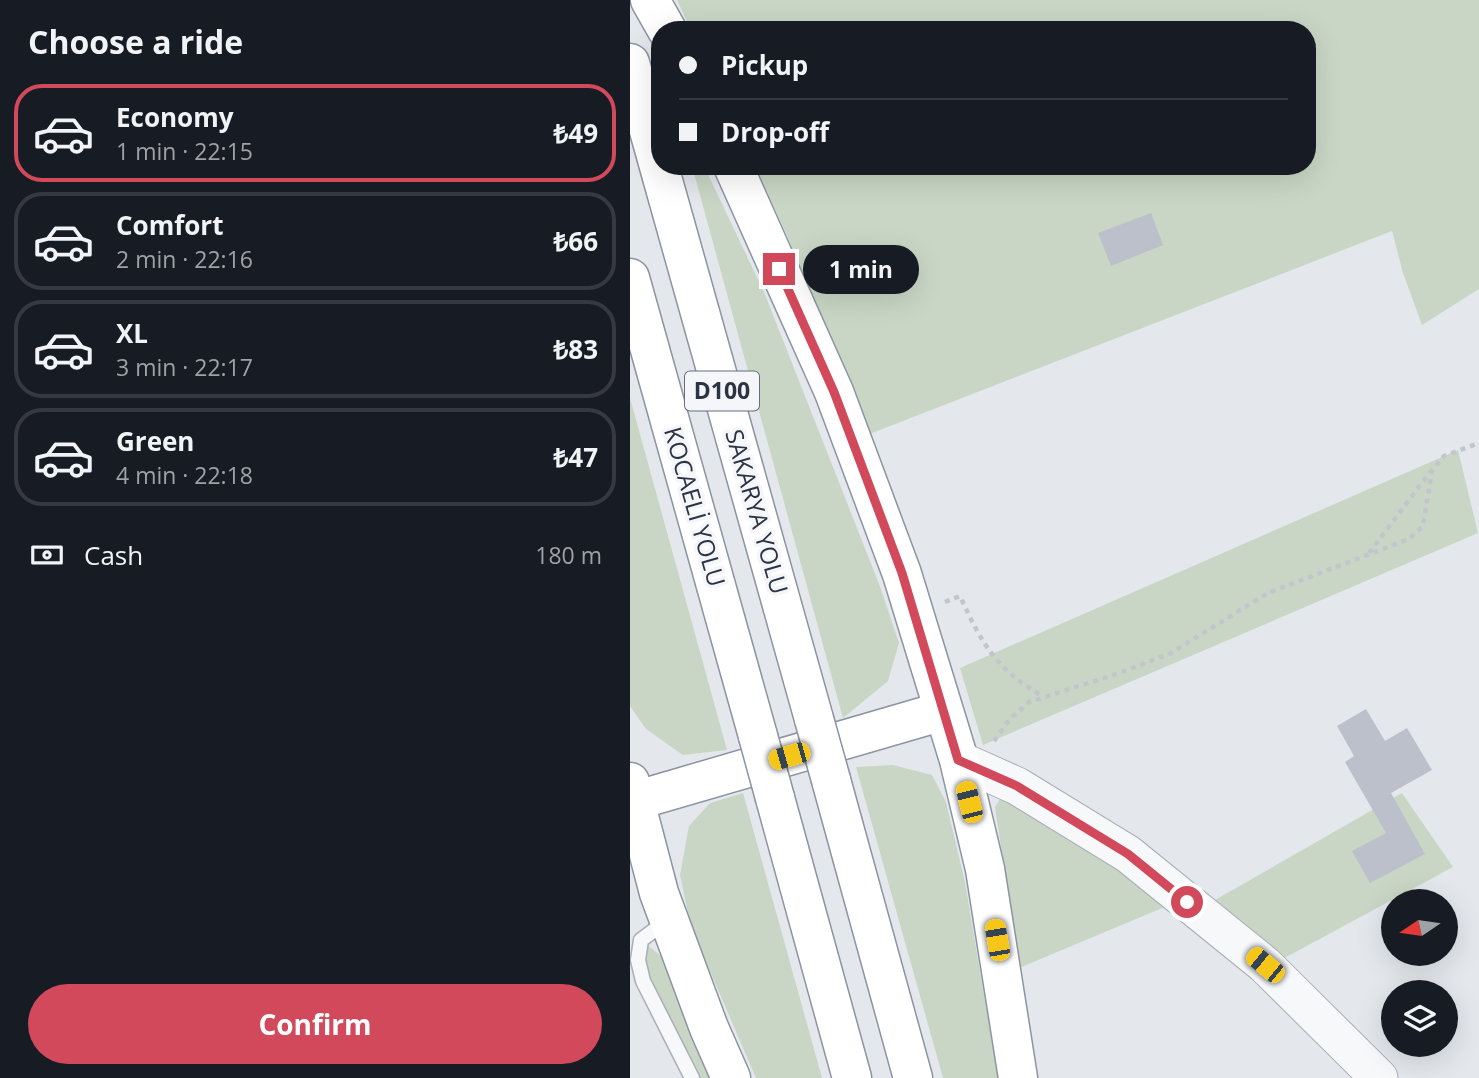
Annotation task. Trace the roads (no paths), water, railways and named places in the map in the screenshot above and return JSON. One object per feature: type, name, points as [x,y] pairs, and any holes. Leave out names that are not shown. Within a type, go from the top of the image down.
[{"type":"highway","points":[[650,0],[662,21]]},
{"type":"highway","name":"SAKARYA YOLU","points":[[630,63],[651,138]]},
{"type":"highway","name":"SAKARYA YOLU","points":[[661,175],[913,1078]]},
{"type":"highway","points":[[737,175],[834,392],[902,573],[943,711],[967,763],[1018,1078]]},
{"type":"highway","name":"KOCAELİ YOLU","points":[[630,278],[852,1078]]},
{"type":"highway","points":[[732,1078],[709,1028],[659,893],[632,791],[943,711]]},
{"type":"street","points":[[967,763],[1017,786],[1128,854],[1265,965],[1379,1078]]},
{"type":"lane","points":[[669,919],[641,940],[638,960],[643,981],[692,1078]]}]
